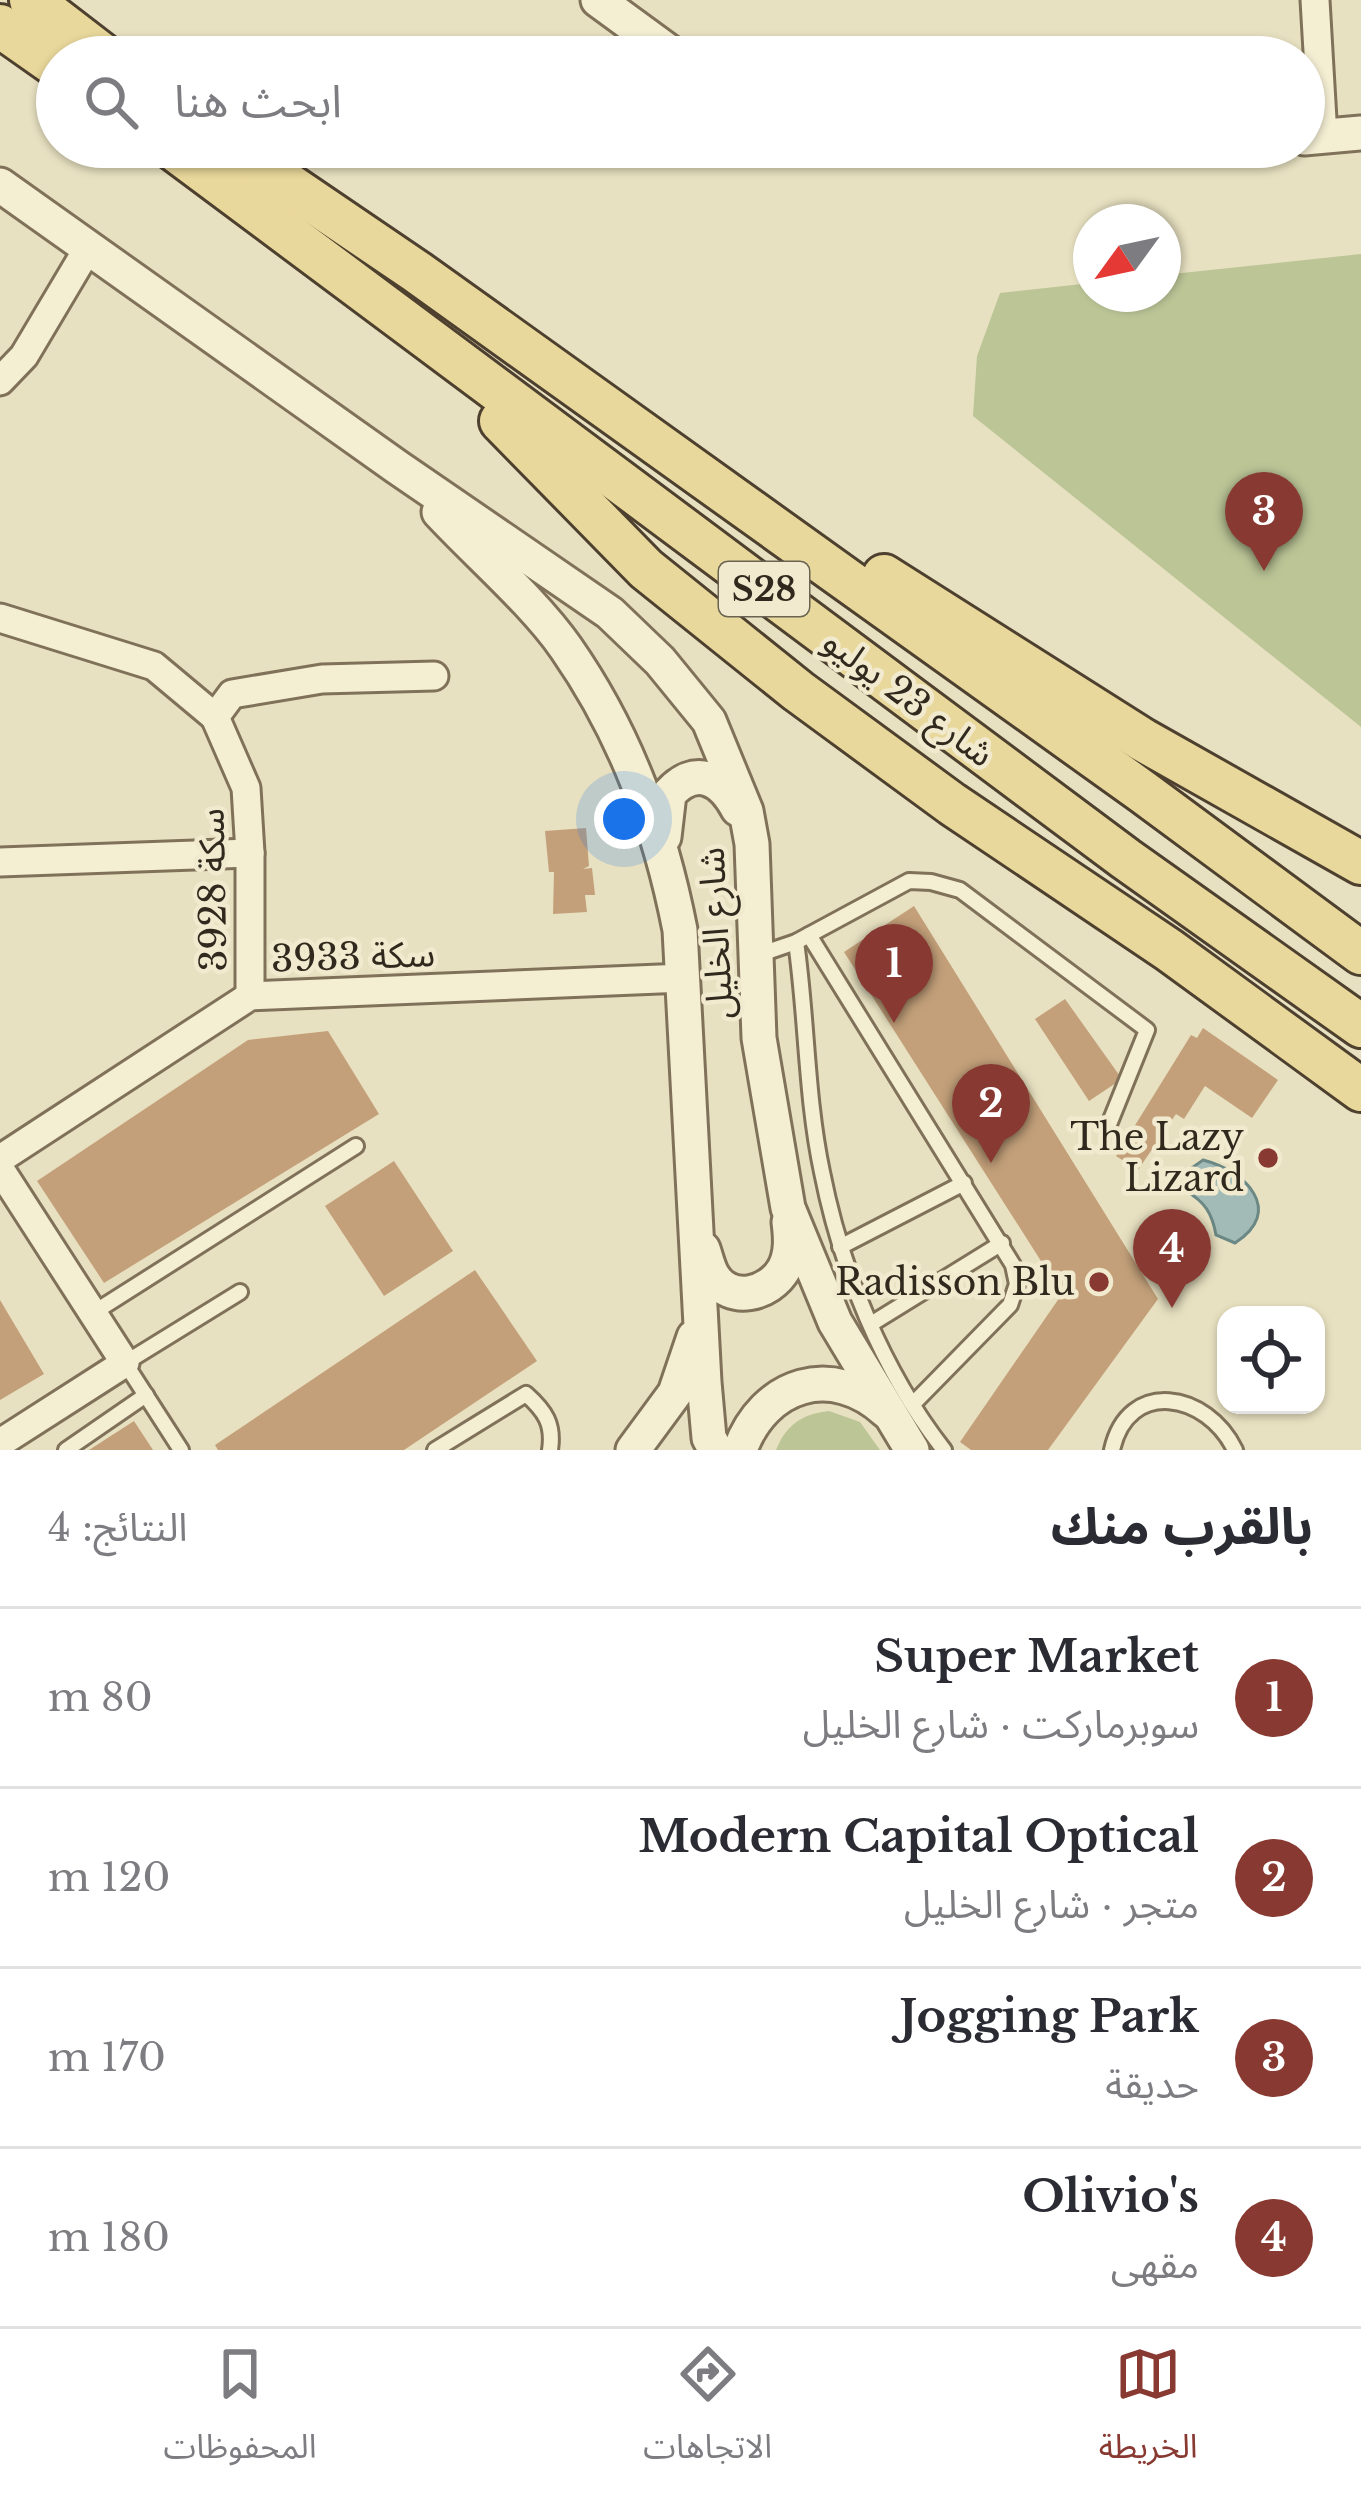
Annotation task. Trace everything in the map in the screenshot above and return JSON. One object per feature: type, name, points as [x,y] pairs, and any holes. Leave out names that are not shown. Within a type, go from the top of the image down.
[{"type":"main road","points":[[31,0],[78,36]]},
{"type":"main road","points":[[0,26],[36,51]]},
{"type":"main road","name":"شارع 23 يوليو","points":[[201,168],[1126,860],[1361,1026]]},
{"type":"main road","name":"شارع 23 يوليو","points":[[264,168],[417,272],[1361,953]]},
{"type":"main road","points":[[412,330],[646,569],[798,691],[1361,1090]]},
{"type":"main road","points":[[634,429],[939,609],[1144,740],[1361,863]]},
{"type":"street","points":[[598,0],[647,36]]},
{"type":"street","points":[[1315,0],[1315,36]]},
{"type":"street","points":[[1325,137],[1361,133]]},
{"type":"street","name":"شارع الخليل","points":[[0,184],[87,250],[610,613],[660,661],[709,721],[746,811],[752,844],[759,1038],[788,1208],[836,1322],[906,1425]]},
{"type":"street","points":[[0,381],[24,356],[87,250]]},
{"type":"street","name":"شارع الخليل","points":[[397,467],[564,644],[611,720],[646,796],[680,929],[696,1230],[714,1447]]},
{"type":"street","name":"سكة 3928","points":[[0,618],[154,666],[215,718],[246,788],[250,996]]},
{"type":"street","points":[[215,718],[232,694],[322,679],[434,676]]},
{"type":"street","points":[[667,864],[664,807],[680,782],[692,777],[705,776],[732,798],[752,844]]},
{"type":"street","points":[[0,862],[250,853]]},
{"type":"street","name":"سكة 3933","points":[[0,1159],[250,996],[684,979]]},
{"type":"street","points":[[0,1169],[124,1363],[0,1443]]},
{"type":"street","points":[[696,1230],[713,1276],[735,1294],[753,1293],[772,1284],[784,1268],[791,1246],[788,1208]]},
{"type":"street","points":[[633,1450],[675,1393],[702,1306]]},
{"type":"street","points":[[714,1447],[778,1397],[818,1384],[846,1386],[872,1398],[906,1425]]},
{"type":"lane","points":[[755,956],[803,938],[909,881],[960,890],[1147,1030],[1110,1122]]},
{"type":"lane","points":[[803,938],[1002,1243],[1017,1284],[1010,1305],[906,1425]]},
{"type":"lane","points":[[803,938],[821,1168],[840,1246],[906,1425],[944,1450]]},
{"type":"lane","points":[[92,1313],[356,1146]]},
{"type":"lane","points":[[840,1246],[964,1183]]},
{"type":"lane","points":[[872,1324],[1002,1243]]},
{"type":"lane","points":[[182,1450],[124,1363],[240,1292]]},
{"type":"lane","points":[[435,1450],[526,1394],[548,1418],[550,1450]]},
{"type":"lane","points":[[66,1450],[146,1395]]},
{"type":"lane","points":[[1112,1450],[1118,1430],[1135,1413],[1155,1402],[1174,1401],[1211,1416],[1235,1450]]},
{"type":"green space","points":[[1361,254],[1361,727],[973,416],[977,356],[1000,293],[1073,285],[1073,312],[1181,312],[1181,273]]},
{"type":"green space","points":[[829,1411],[860,1422],[880,1450],[776,1450],[796,1422]]},
{"type":"water","points":[[1203,1160],[1233,1173],[1254,1194],[1257,1218],[1235,1243],[1216,1235],[1207,1209],[1186,1191],[1186,1172]]},
{"type":"building","points":[[586,828],[589,866],[583,869],[592,868],[595,895],[585,895],[587,912],[553,914],[554,872],[549,872],[545,831]]},
{"type":"building","points":[[914,906],[1158,1299],[1048,1450],[971,1450],[960,1442],[1062,1294],[844,952]]},
{"type":"building","points":[[1065,999],[1122,1079],[1089,1101],[1035,1019]]},
{"type":"building","points":[[1203,1028],[1278,1080],[1252,1118],[1205,1086],[1184,1119],[1176,1114],[1138,1170],[1116,1156],[1191,1035],[1197,1038]]},
{"type":"building","points":[[328,1031],[379,1114],[104,1283],[37,1181],[248,1040]]},
{"type":"building","points":[[394,1161],[453,1251],[384,1296],[325,1206]]},
{"type":"building","points":[[475,1270],[537,1361],[404,1450],[218,1450],[215,1445]]},
{"type":"building","points":[[0,1300],[44,1374],[0,1400]]},
{"type":"building","points":[[134,1421],[153,1450],[89,1450]]},
{"type":"place","name":"Jogging Park","points":[[1264,571]]},
{"type":"place","name":"Super Market","points":[[894,1023]]},
{"type":"place","name":"The Lazy Lizard","points":[[1268,1158]]},
{"type":"place","name":"Modern Capital Optical","points":[[991,1163]]},
{"type":"place","name":"Radisson Blu","points":[[1099,1282]]},
{"type":"place","name":"Olivio's","points":[[1172,1308]]}]
